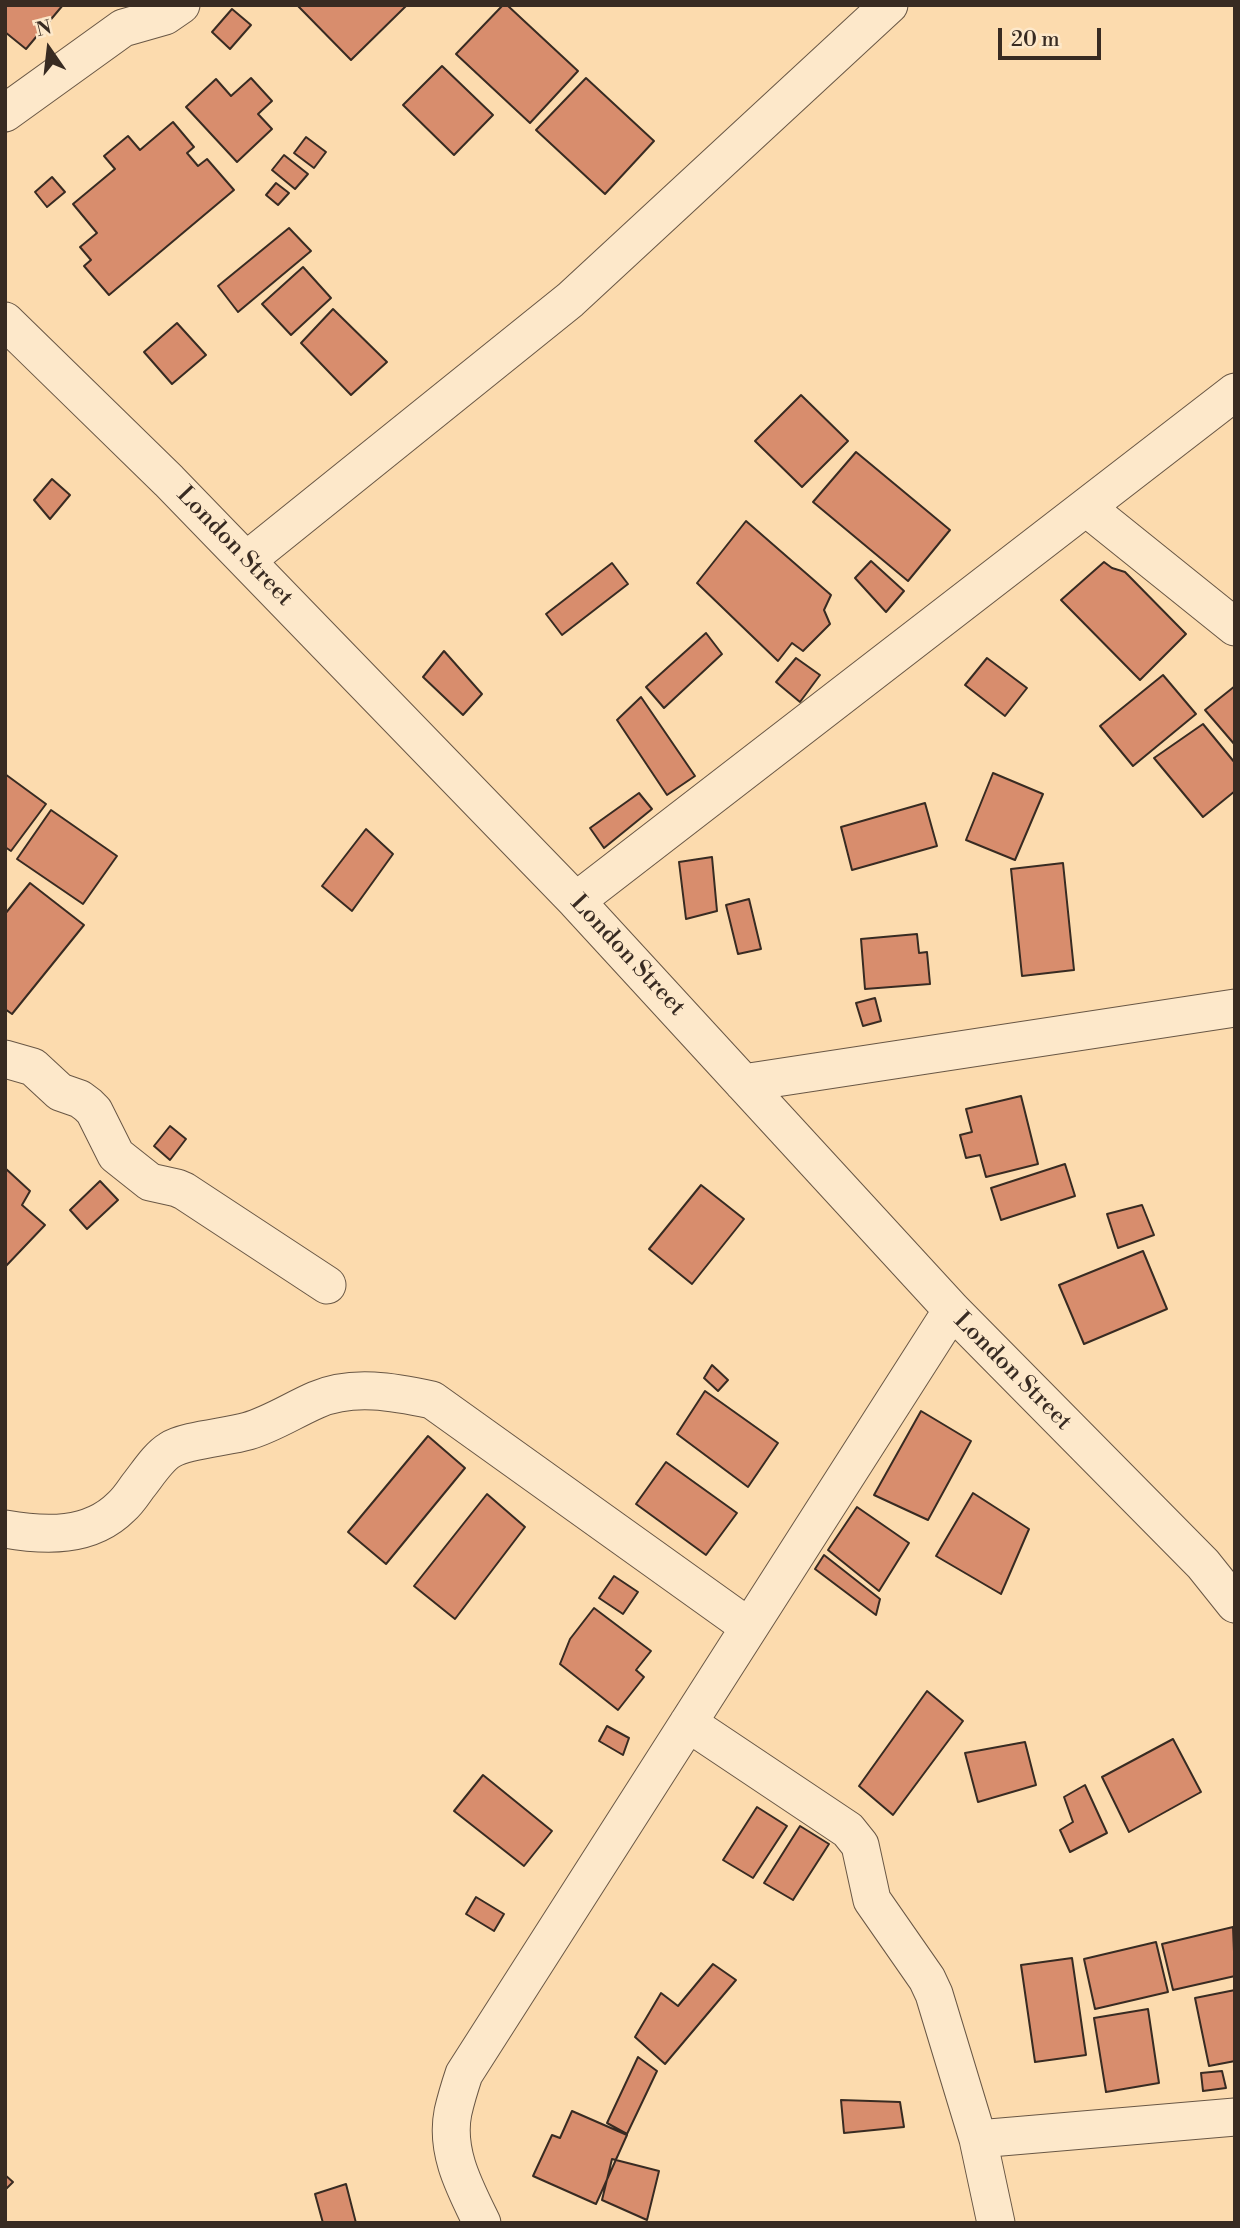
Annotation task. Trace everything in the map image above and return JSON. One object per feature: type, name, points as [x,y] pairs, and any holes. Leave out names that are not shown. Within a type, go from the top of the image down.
[{"type":"street","points":[[5,113],[123,27],[165,16],[181,5]]},
{"type":"street","points":[[247,560],[570,300],[889,5]]},
{"type":"street","name":"London Street","points":[[5,321],[247,560],[576,901],[952,1310],[1203,1564],[1235,1604]]},
{"type":"street","points":[[576,901],[1235,392]]},
{"type":"street","points":[[1087,508],[1235,627]]},
{"type":"street","points":[[743,1083],[1235,1009]]},
{"type":"street","points":[[5,1059],[33,1067],[60,1092],[88,1105],[94,1111],[116,1155],[150,1182],[184,1191],[327,1285]]},
{"type":"street","points":[[482,2223],[465,2189],[453,2153],[453,2113],[464,2074],[952,1310]]},
{"type":"street","points":[[5,1529],[37,1534],[80,1531],[103,1521],[121,1508],[170,1450],[247,1432],[275,1421],[318,1398],[347,1392],[405,1394],[432,1400],[749,1627]]},
{"type":"street","points":[[688,1723],[848,1830],[860,1845],[872,1900],[927,1979],[934,1994],[978,2139],[996,2223]]},
{"type":"street","points":[[978,2139],[1235,2117]]},
{"type":"building","points":[[5,5],[63,5],[26,49],[5,32]]},
{"type":"building","points":[[297,5],[407,5],[351,60]]},
{"type":"building","points":[[503,5],[507,5],[578,71],[530,123],[456,54]]},
{"type":"building","points":[[232,9],[251,25],[230,49],[212,32]]},
{"type":"building","points":[[442,66],[493,115],[454,155],[403,105]]},
{"type":"building","points":[[251,78],[272,101],[258,114],[272,129],[237,162],[186,107],[216,79],[231,96]]},
{"type":"building","points":[[586,78],[654,141],[605,194],[536,130]]},
{"type":"building","points":[[173,122],[194,147],[187,153],[198,166],[207,159],[234,190],[109,295],[84,266],[91,260],[80,247],[97,233],[73,204],[115,169],[104,156],[128,136],[140,150]]},
{"type":"building","points":[[306,137],[326,152],[314,168],[294,153]]},
{"type":"building","points":[[284,155],[308,174],[295,189],[272,170]]},
{"type":"building","points":[[52,177],[65,192],[47,207],[35,192]]},
{"type":"building","points":[[276,183],[289,193],[278,205],[266,195]]},
{"type":"building","points":[[289,228],[311,251],[238,312],[218,286]]},
{"type":"building","points":[[303,267],[331,298],[291,335],[262,304]]},
{"type":"building","points":[[333,309],[387,362],[351,395],[301,343]]},
{"type":"building","points":[[177,323],[206,355],[172,384],[144,352]]},
{"type":"building","points":[[801,395],[848,441],[802,487],[755,441]]},
{"type":"building","points":[[856,452],[950,530],[908,581],[813,502]]},
{"type":"building","points":[[52,479],[70,495],[50,519],[34,500]]},
{"type":"building","points":[[746,521],[831,595],[824,610],[830,624],[803,651],[792,643],[778,661],[697,583]]},
{"type":"building","points":[[871,561],[904,591],[886,612],[855,578]]},
{"type":"building","points":[[1104,562],[1125,572],[1186,634],[1140,680],[1061,600]]},
{"type":"building","points":[[612,563],[628,584],[562,635],[546,614]]},
{"type":"building","points":[[706,633],[722,654],[664,708],[646,687]]},
{"type":"building","points":[[444,651],[482,694],[463,715],[423,677]]},
{"type":"building","points":[[796,658],[820,675],[800,702],[776,682]]},
{"type":"building","points":[[987,658],[1027,688],[1005,716],[965,685]]},
{"type":"building","points":[[1163,675],[1196,714],[1133,766],[1100,726]]},
{"type":"building","points":[[1235,686],[1235,745],[1205,710]]},
{"type":"building","points":[[641,697],[695,776],[667,795],[617,720]]},
{"type":"building","points":[[1203,724],[1235,763],[1235,791],[1203,817],[1154,758]]},
{"type":"building","points":[[993,773],[1043,794],[1015,860],[966,840]]},
{"type":"building","points":[[5,774],[46,804],[11,851],[5,847]]},
{"type":"building","points":[[639,793],[652,809],[604,848],[590,828]]},
{"type":"building","points":[[925,803],[937,846],[852,870],[841,827]]},
{"type":"building","points":[[51,810],[117,856],[83,904],[17,859]]},
{"type":"building","points":[[366,829],[393,854],[352,911],[322,886]]},
{"type":"building","points":[[712,857],[717,911],[686,919],[679,862]]},
{"type":"building","points":[[1063,863],[1074,970],[1022,976],[1011,869]]},
{"type":"building","points":[[30,883],[84,925],[12,1014],[5,1009],[5,914]]},
{"type":"building","points":[[749,899],[761,949],[738,954],[726,905]]},
{"type":"building","points":[[917,934],[919,953],[927,952],[930,984],[865,989],[861,939]]},
{"type":"building","points":[[875,998],[881,1021],[863,1026],[856,1003]]},
{"type":"building","points":[[1021,1096],[1038,1164],[986,1177],[980,1155],[966,1158],[960,1135],[972,1132],[966,1109]]},
{"type":"building","points":[[170,1126],[186,1139],[170,1160],[154,1146]]},
{"type":"building","points":[[1065,1164],[1075,1196],[1001,1220],[991,1188]]},
{"type":"building","points":[[5,1168],[30,1191],[22,1205],[45,1225],[5,1267]]},
{"type":"building","points":[[100,1181],[118,1200],[87,1229],[70,1210]]},
{"type":"building","points":[[701,1185],[744,1219],[692,1284],[649,1249]]},
{"type":"building","points":[[1142,1205],[1154,1235],[1118,1248],[1107,1214]]},
{"type":"building","points":[[1143,1251],[1167,1309],[1084,1344],[1059,1285]]},
{"type":"building","points":[[712,1365],[728,1380],[718,1391],[704,1378]]},
{"type":"building","points":[[705,1391],[778,1443],[748,1487],[677,1434]]},
{"type":"building","points":[[921,1411],[971,1441],[928,1520],[874,1495]]},
{"type":"building","points":[[428,1436],[465,1468],[386,1564],[348,1532]]},
{"type":"building","points":[[666,1462],[737,1513],[706,1555],[636,1504]]},
{"type":"building","points":[[973,1493],[1029,1529],[1001,1594],[936,1556]]},
{"type":"building","points":[[487,1494],[525,1527],[455,1619],[414,1586]]},
{"type":"building","points":[[857,1507],[909,1543],[879,1591],[828,1550]]},
{"type":"building","points":[[824,1555],[880,1599],[876,1615],[815,1569]]},
{"type":"building","points":[[614,1576],[638,1592],[623,1614],[599,1598]]},
{"type":"building","points":[[594,1608],[651,1651],[636,1670],[644,1677],[618,1710],[560,1664],[570,1639]]},
{"type":"building","points":[[927,1691],[963,1721],[893,1815],[859,1786]]},
{"type":"building","points":[[607,1726],[629,1738],[623,1755],[599,1741]]},
{"type":"building","points":[[1173,1739],[1201,1792],[1129,1832],[1102,1777]]},
{"type":"building","points":[[1025,1742],[1036,1785],[978,1802],[965,1753]]},
{"type":"building","points":[[483,1775],[552,1831],[524,1866],[454,1811]]},
{"type":"building","points":[[1085,1785],[1107,1833],[1070,1852],[1060,1830],[1073,1822],[1064,1797]]},
{"type":"building","points":[[757,1807],[787,1826],[753,1878],[723,1860]]},
{"type":"building","points":[[800,1826],[829,1844],[793,1900],[764,1883]]},
{"type":"building","points":[[476,1897],[504,1914],[494,1931],[466,1914]]},
{"type":"building","points":[[1233,1927],[1235,1976],[1173,1990],[1162,1944]]},
{"type":"building","points":[[1156,1942],[1168,1992],[1095,2009],[1084,1959]]},
{"type":"building","points":[[1072,1958],[1086,2055],[1035,2062],[1021,1965]]},
{"type":"building","points":[[713,1964],[736,1980],[665,2064],[635,2037],[661,1993],[678,2006]]},
{"type":"building","points":[[1235,1990],[1235,2061],[1209,2066],[1195,1998]]},
{"type":"building","points":[[1148,2009],[1159,2083],[1106,2092],[1094,2018]]},
{"type":"building","points":[[638,2057],[657,2071],[627,2134],[607,2123]]},
{"type":"building","points":[[1222,2071],[1226,2088],[1203,2091],[1201,2073]]},
{"type":"building","points":[[841,2100],[900,2102],[904,2127],[844,2133]]},
{"type":"building","points":[[572,2111],[627,2135],[596,2204],[533,2176],[552,2135],[560,2138]]},
{"type":"building","points":[[612,2159],[659,2171],[647,2220],[602,2200]]},
{"type":"building","points":[[5,2175],[13,2182],[5,2190]]},
{"type":"building","points":[[346,2184],[356,2223],[323,2223],[315,2194]]}]
